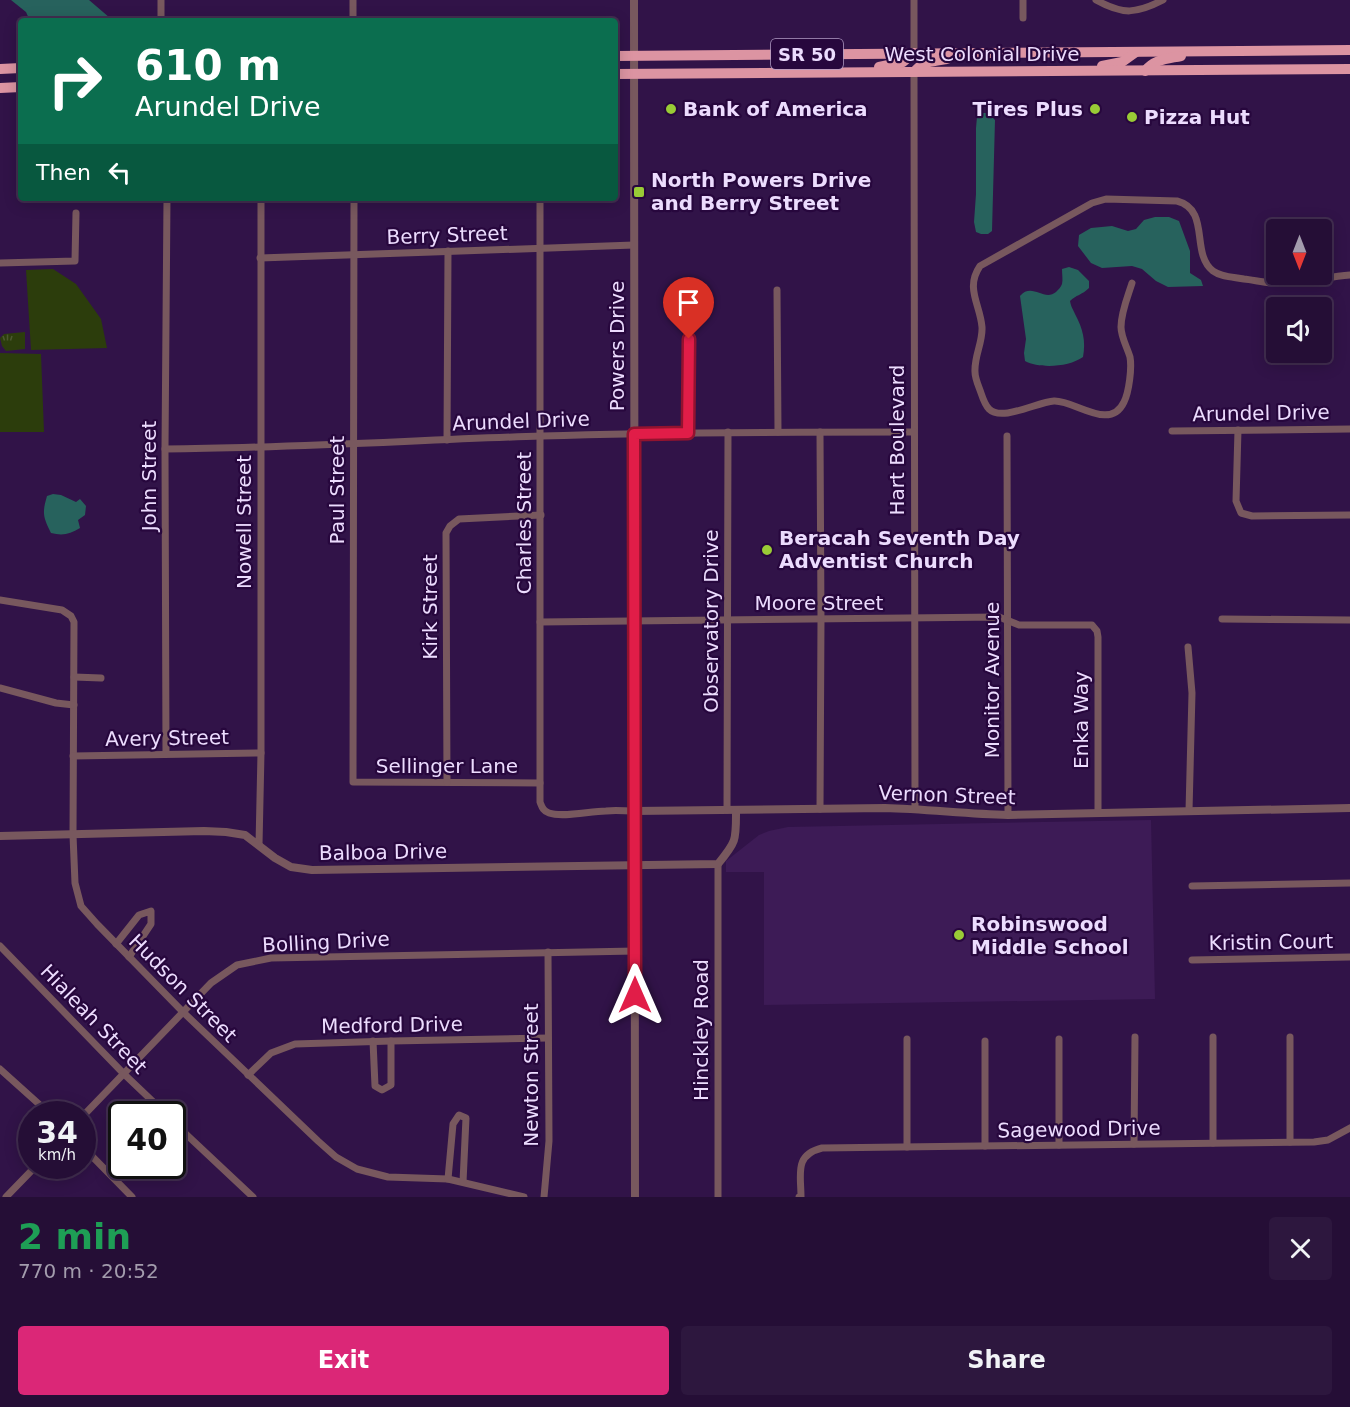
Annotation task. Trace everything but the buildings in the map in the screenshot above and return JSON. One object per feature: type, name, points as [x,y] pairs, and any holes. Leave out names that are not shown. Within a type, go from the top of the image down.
[{"type":"highway","name":"West Colonial Drive","points":[[618,56],[1350,50]]},
{"type":"highway","points":[[1145,71],[1150,64],[1156,61],[1205,51]]},
{"type":"highway","points":[[1075,71],[1122,62],[1136,52]]},
{"type":"highway","points":[[849,72],[903,62],[914,53]]},
{"type":"highway","points":[[914,72],[924,63],[980,53]]},
{"type":"highway","points":[[0,69],[18,68]]},
{"type":"highway","name":"West Colonial Drive","points":[[618,74],[1350,69]]},
{"type":"highway","points":[[0,88],[18,87]]},
{"type":"street","points":[[161,0],[161,16]]},
{"type":"street","points":[[353,0],[353,18]]},
{"type":"street","name":"Powers Drive","points":[[634,0],[635,1197]]},
{"type":"street","points":[[914,0],[914,53]]},
{"type":"street","points":[[1023,0],[1023,18]]},
{"type":"street","points":[[1096,0],[1115,9],[1134,12],[1163,0]]},
{"type":"street","name":"Hart Boulevard","points":[[914,72],[915,809]]},
{"type":"street","points":[[1132,283],[1121,320],[1131,369],[1124,404],[1116,412],[1098,415],[1057,401],[1004,414],[996,414],[990,410],[984,402],[975,373],[982,325],[975,302],[974,274],[980,266],[1092,203],[1106,199],[1186,203],[1198,222],[1203,257],[1207,265],[1214,272],[1223,276],[1276,283],[1350,276]]},
{"type":"street","name":"John Street","points":[[166,754],[167,201]]},
{"type":"street","name":"Nowell Street","points":[[259,845],[261,201]]},
{"type":"street","name":"Paul Street","points":[[353,782],[354,201]]},
{"type":"street","name":"Charles Street","points":[[540,201],[540,802],[544,810]]},
{"type":"street","points":[[0,263],[75,261],[76,213]]},
{"type":"street","name":"Berry Street","points":[[260,258],[634,245]]},
{"type":"street","points":[[447,440],[448,251]]},
{"type":"street","points":[[777,290],[778,432]]},
{"type":"street","points":[[688,433],[689,292]]},
{"type":"street","name":"Arundel Drive","points":[[1172,431],[1350,429]]},
{"type":"street","points":[[1238,430],[1236,501],[1241,513],[1252,516],[1350,516]]},
{"type":"street","name":"Arundel Drive","points":[[165,449],[261,448],[540,436],[728,432],[914,432]]},
{"type":"street","name":"Observatory Drive","points":[[728,432],[728,620],[732,810]]},
{"type":"street","points":[[820,432],[820,809]]},
{"type":"street","name":"Monitor Avenue","points":[[1007,436],[1008,815]]},
{"type":"street","name":"Kirk Street","points":[[447,782],[446,533],[450,526],[459,519],[541,515]]},
{"type":"street","name":"Hudson Street","points":[[0,600],[62,610],[71,616],[74,627],[73,835],[75,883],[81,906],[183,1012],[336,1157],[357,1169],[388,1177],[448,1179],[524,1197]]},
{"type":"street","name":"Moore Street","points":[[540,622],[999,617],[1019,625],[1087,624],[1095,627]]},
{"type":"street","points":[[1222,619],[1350,620]]},
{"type":"street","name":"Enka Way","points":[[1095,627],[1098,637],[1098,813]]},
{"type":"street","points":[[1188,647],[1192,693],[1189,811]]},
{"type":"street","points":[[74,677],[101,678]]},
{"type":"street","points":[[0,688],[56,703],[74,705]]},
{"type":"street","name":"Avery Street","points":[[73,756],[261,753]]},
{"type":"street","name":"Sellinger Lane","points":[[353,782],[540,783]]},
{"type":"street","name":"Vernon Street","points":[[544,810],[555,814],[570,814],[607,811],[885,808],[1008,815],[1350,808]]},
{"type":"street","points":[[718,864],[735,840],[732,810]]},
{"type":"street","name":"Balboa Drive","points":[[0,836],[226,832],[245,835],[291,867],[312,870],[718,864]]},
{"type":"street","name":"Hinckley Road","points":[[718,864],[718,1197]]},
{"type":"street","points":[[1192,886],[1350,883]]},
{"type":"street","points":[[116,944],[139,915],[151,911],[151,924],[129,957]]},
{"type":"street","name":"Hialeah Street","points":[[0,946],[152,1101]]},
{"type":"street","name":"Bolling Drive","points":[[96,1103],[212,983],[237,965],[272,957],[635,951]]},
{"type":"street","name":"Newton Street","points":[[544,1197],[549,1141],[548,952]]},
{"type":"street","name":"Kristin Court","points":[[1192,960],[1350,957]]},
{"type":"street","points":[[1134,1144],[1135,1037]]},
{"type":"street","points":[[1213,1037],[1213,1143]]},
{"type":"street","points":[[1290,1037],[1290,1142]]},
{"type":"street","name":"Medford Drive","points":[[248,1075],[271,1053],[295,1044],[548,1038]]},
{"type":"street","points":[[907,1039],[908,1147]]},
{"type":"street","points":[[1059,1039],[1059,1145]]},
{"type":"street","points":[[373,1041],[375,1086],[382,1090],[391,1085],[391,1041]]},
{"type":"street","points":[[985,1041],[985,1146]]},
{"type":"street","points":[[0,1069],[36,1101]]},
{"type":"street","points":[[448,1179],[453,1124],[459,1115],[466,1118],[463,1182]]},
{"type":"street","name":"Sagewood Drive","points":[[800,1197],[802,1160],[812,1150],[822,1148],[1314,1142],[1328,1140],[1350,1128]]},
{"type":"street","points":[[186,1133],[253,1197]]},
{"type":"street","points":[[96,1160],[132,1197]]},
{"type":"street","points":[[6,1197],[23,1179]]},
{"type":"shaded area","points":[[11,0],[89,0],[110,18],[29,18],[26,12]]},
{"type":"shaded area","points":[[980,113],[988,113],[995,120],[992,231],[988,234],[976,232],[974,222],[976,128],[977,117]]},
{"type":"shaded area","points":[[1169,217],[1179,221],[1190,251],[1190,273],[1201,280],[1203,286],[1168,287],[1156,281],[1142,269],[1132,266],[1102,268],[1091,263],[1078,246],[1079,235],[1091,228],[1112,226],[1128,231],[1136,229],[1144,220]]},
{"type":"shaded area","points":[[1069,267],[1078,270],[1089,281],[1089,288],[1070,301],[1083,335],[1083,357],[1070,363],[1054,366],[1031,364],[1025,361],[1026,339],[1020,296],[1029,291],[1047,295],[1056,292],[1062,284],[1062,269]]},
{"type":"shaded area","points":[[53,494],[76,502],[80,499],[86,506],[85,515],[78,520],[80,528],[66,534],[51,533],[44,511],[47,496]]},
{"type":"shaded area","name":"Robinswood Middle School","points":[[1151,820],[1155,999],[764,1005],[764,872],[726,872],[726,861],[759,835],[788,827]]},
{"type":"green space","points":[[53,269],[76,284],[101,319],[107,348],[31,350],[26,270]]},
{"type":"green space","points":[[25,332],[25,349],[6,351],[2,346],[0,338],[4,334]]},
{"type":"green space","points":[[0,353],[41,354],[44,432],[0,432]]},
{"type":"place","name":"Bank of America","points":[[671,109]]},
{"type":"place","name":"Tires Plus","points":[[1095,109]]},
{"type":"place","name":"Pizza Hut","points":[[1132,117]]},
{"type":"place","name":"North Powers Drive and Berry Street","points":[[639,192]]},
{"type":"place","name":"Beracah Seventh Day Adventist Church","points":[[767,550]]},
{"type":"place","name":"Robinswood Middle School","points":[[959,935]]},
{"type":"route","points":[[635,995],[634,434],[688,433],[689,339]]}]
